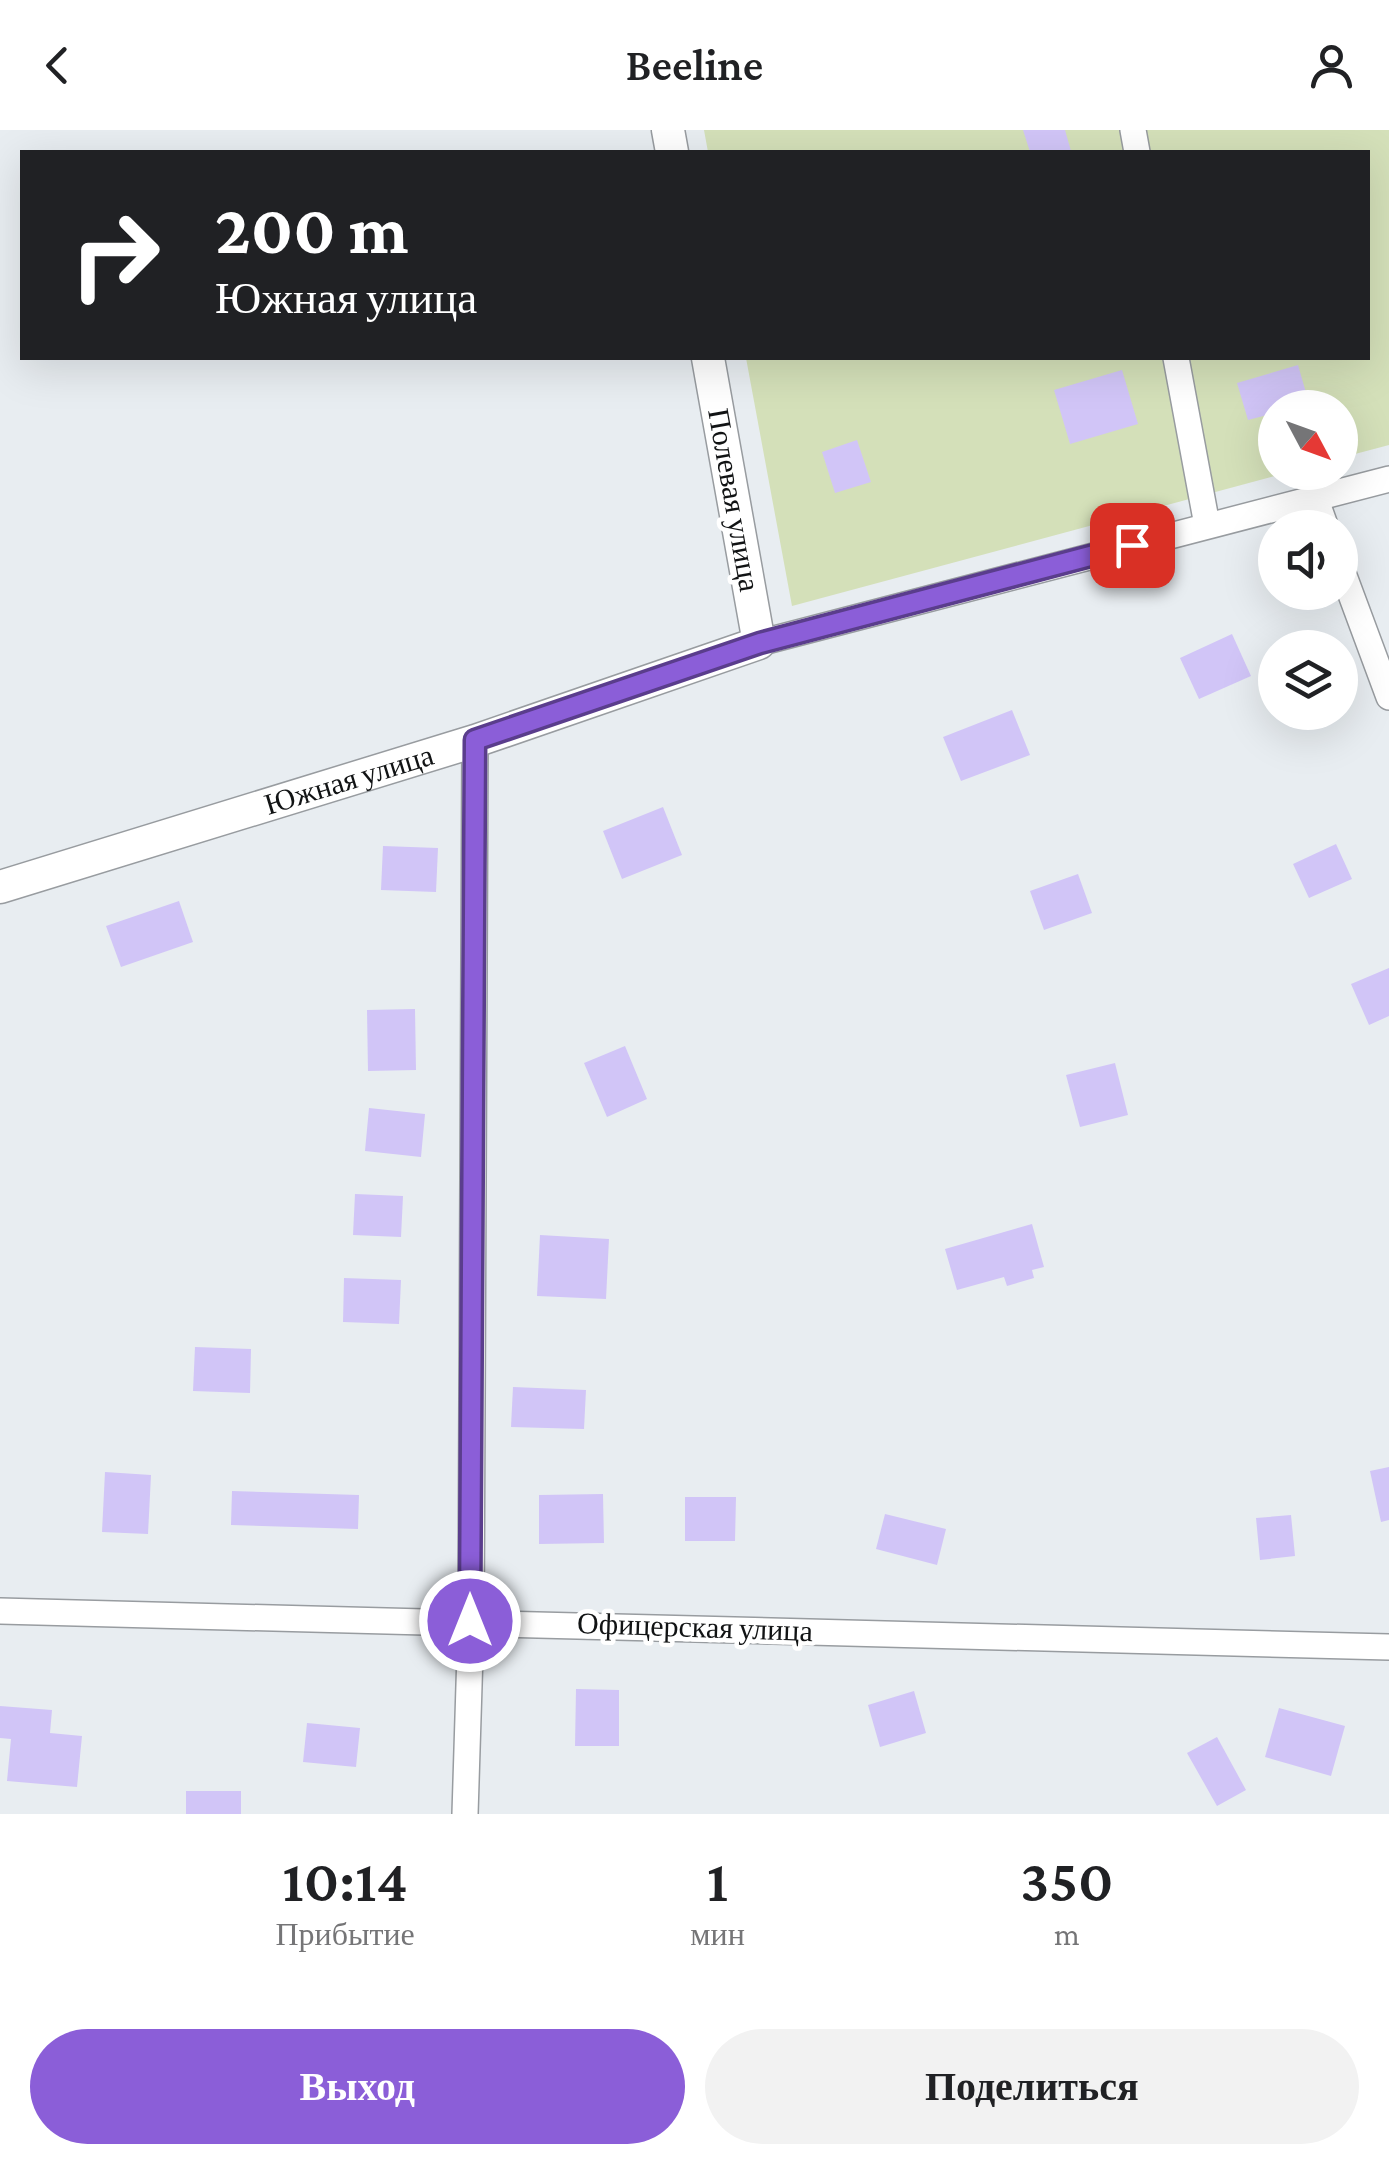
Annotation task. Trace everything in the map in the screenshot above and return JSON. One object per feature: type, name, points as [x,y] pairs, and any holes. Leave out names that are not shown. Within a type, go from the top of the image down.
[{"type":"street","name":"Полевая улица","points":[[708,360],[760,643]]},
{"type":"street","points":[[1176,360],[1207,525]]},
{"type":"street","name":"Южная улица","points":[[0,887],[475,740],[760,643],[1389,479]]},
{"type":"street","points":[[1316,500],[1320,510]]},
{"type":"street","points":[[1357,610],[1389,697]]},
{"type":"street","points":[[465,1814],[470,1621],[475,740]]},
{"type":"street","name":"Офицерская улица","points":[[0,1611],[1389,1647]]},
{"type":"green space","points":[[704,130],[1389,130],[1389,445],[1358,453],[1358,390],[1258,390],[1258,481],[792,606],[746,360],[1370,360],[1370,150],[708,150]]},
{"type":"building","points":[[1023,130],[1065,130],[1071,150],[1029,150]]},
{"type":"building","points":[[1298,365],[1305,390],[1258,390],[1258,417],[1248,420],[1237,383]]},
{"type":"building","points":[[1122,370],[1138,424],[1070,444],[1054,390]]},
{"type":"building","points":[[857,440],[871,482],[835,493],[822,452]]},
{"type":"building","points":[[1232,634],[1251,676],[1199,699],[1180,658]]},
{"type":"building","points":[[1012,710],[1030,755],[961,781],[943,737]]},
{"type":"building","points":[[663,807],[682,855],[622,879],[603,831]]},
{"type":"building","points":[[1336,844],[1352,879],[1309,898],[1293,864]]},
{"type":"building","points":[[383,846],[438,848],[436,892],[381,890]]},
{"type":"building","points":[[1078,874],[1092,913],[1044,930],[1030,891]]},
{"type":"building","points":[[179,901],[193,942],[121,967],[106,926]]},
{"type":"building","points":[[1389,968],[1389,1016],[1369,1025],[1351,984]]},
{"type":"building","points":[[415,1009],[416,1070],[368,1071],[367,1010]]},
{"type":"building","points":[[625,1046],[647,1099],[607,1117],[584,1063]]},
{"type":"building","points":[[1115,1063],[1128,1115],[1080,1127],[1066,1075]]},
{"type":"building","points":[[369,1108],[425,1114],[421,1157],[365,1151]]},
{"type":"building","points":[[355,1194],[403,1196],[401,1237],[353,1235]]},
{"type":"building","points":[[1032,1224],[1044,1267],[1032,1270],[1034,1278],[1007,1286],[1004,1277],[957,1290],[945,1249]]},
{"type":"building","points":[[540,1235],[609,1239],[606,1299],[537,1296]]},
{"type":"building","points":[[344,1278],[401,1280],[399,1324],[343,1322]]},
{"type":"building","points":[[195,1347],[251,1349],[250,1393],[193,1391]]},
{"type":"building","points":[[513,1387],[586,1390],[584,1429],[511,1427]]},
{"type":"building","points":[[1389,1467],[1389,1520],[1381,1522],[1370,1471]]},
{"type":"building","points":[[105,1472],[151,1475],[148,1534],[102,1532]]},
{"type":"building","points":[[232,1491],[359,1495],[358,1529],[231,1525]]},
{"type":"building","points":[[603,1494],[604,1543],[539,1544],[539,1495]]},
{"type":"building","points":[[685,1497],[736,1497],[735,1541],[685,1541]]},
{"type":"building","points":[[885,1514],[946,1529],[937,1565],[876,1549]]},
{"type":"building","points":[[1291,1515],[1295,1556],[1260,1560],[1256,1518]]},
{"type":"building","points":[[576,1689],[619,1690],[619,1746],[575,1746]]},
{"type":"building","points":[[914,1691],[926,1733],[880,1747],[868,1705]]},
{"type":"building","points":[[0,1706],[52,1710],[50,1733],[82,1736],[77,1787],[7,1781],[11,1739],[0,1738]]},
{"type":"building","points":[[1279,1708],[1345,1726],[1331,1776],[1265,1757]]},
{"type":"building","points":[[307,1723],[360,1728],[356,1767],[303,1762]]},
{"type":"building","points":[[1217,1737],[1246,1790],[1217,1806],[1187,1753]]},
{"type":"building","points":[[186,1791],[241,1791],[241,1814],[186,1814]]},
{"type":"route","points":[[470,1621],[475,740],[760,643],[1132,545]]}]
